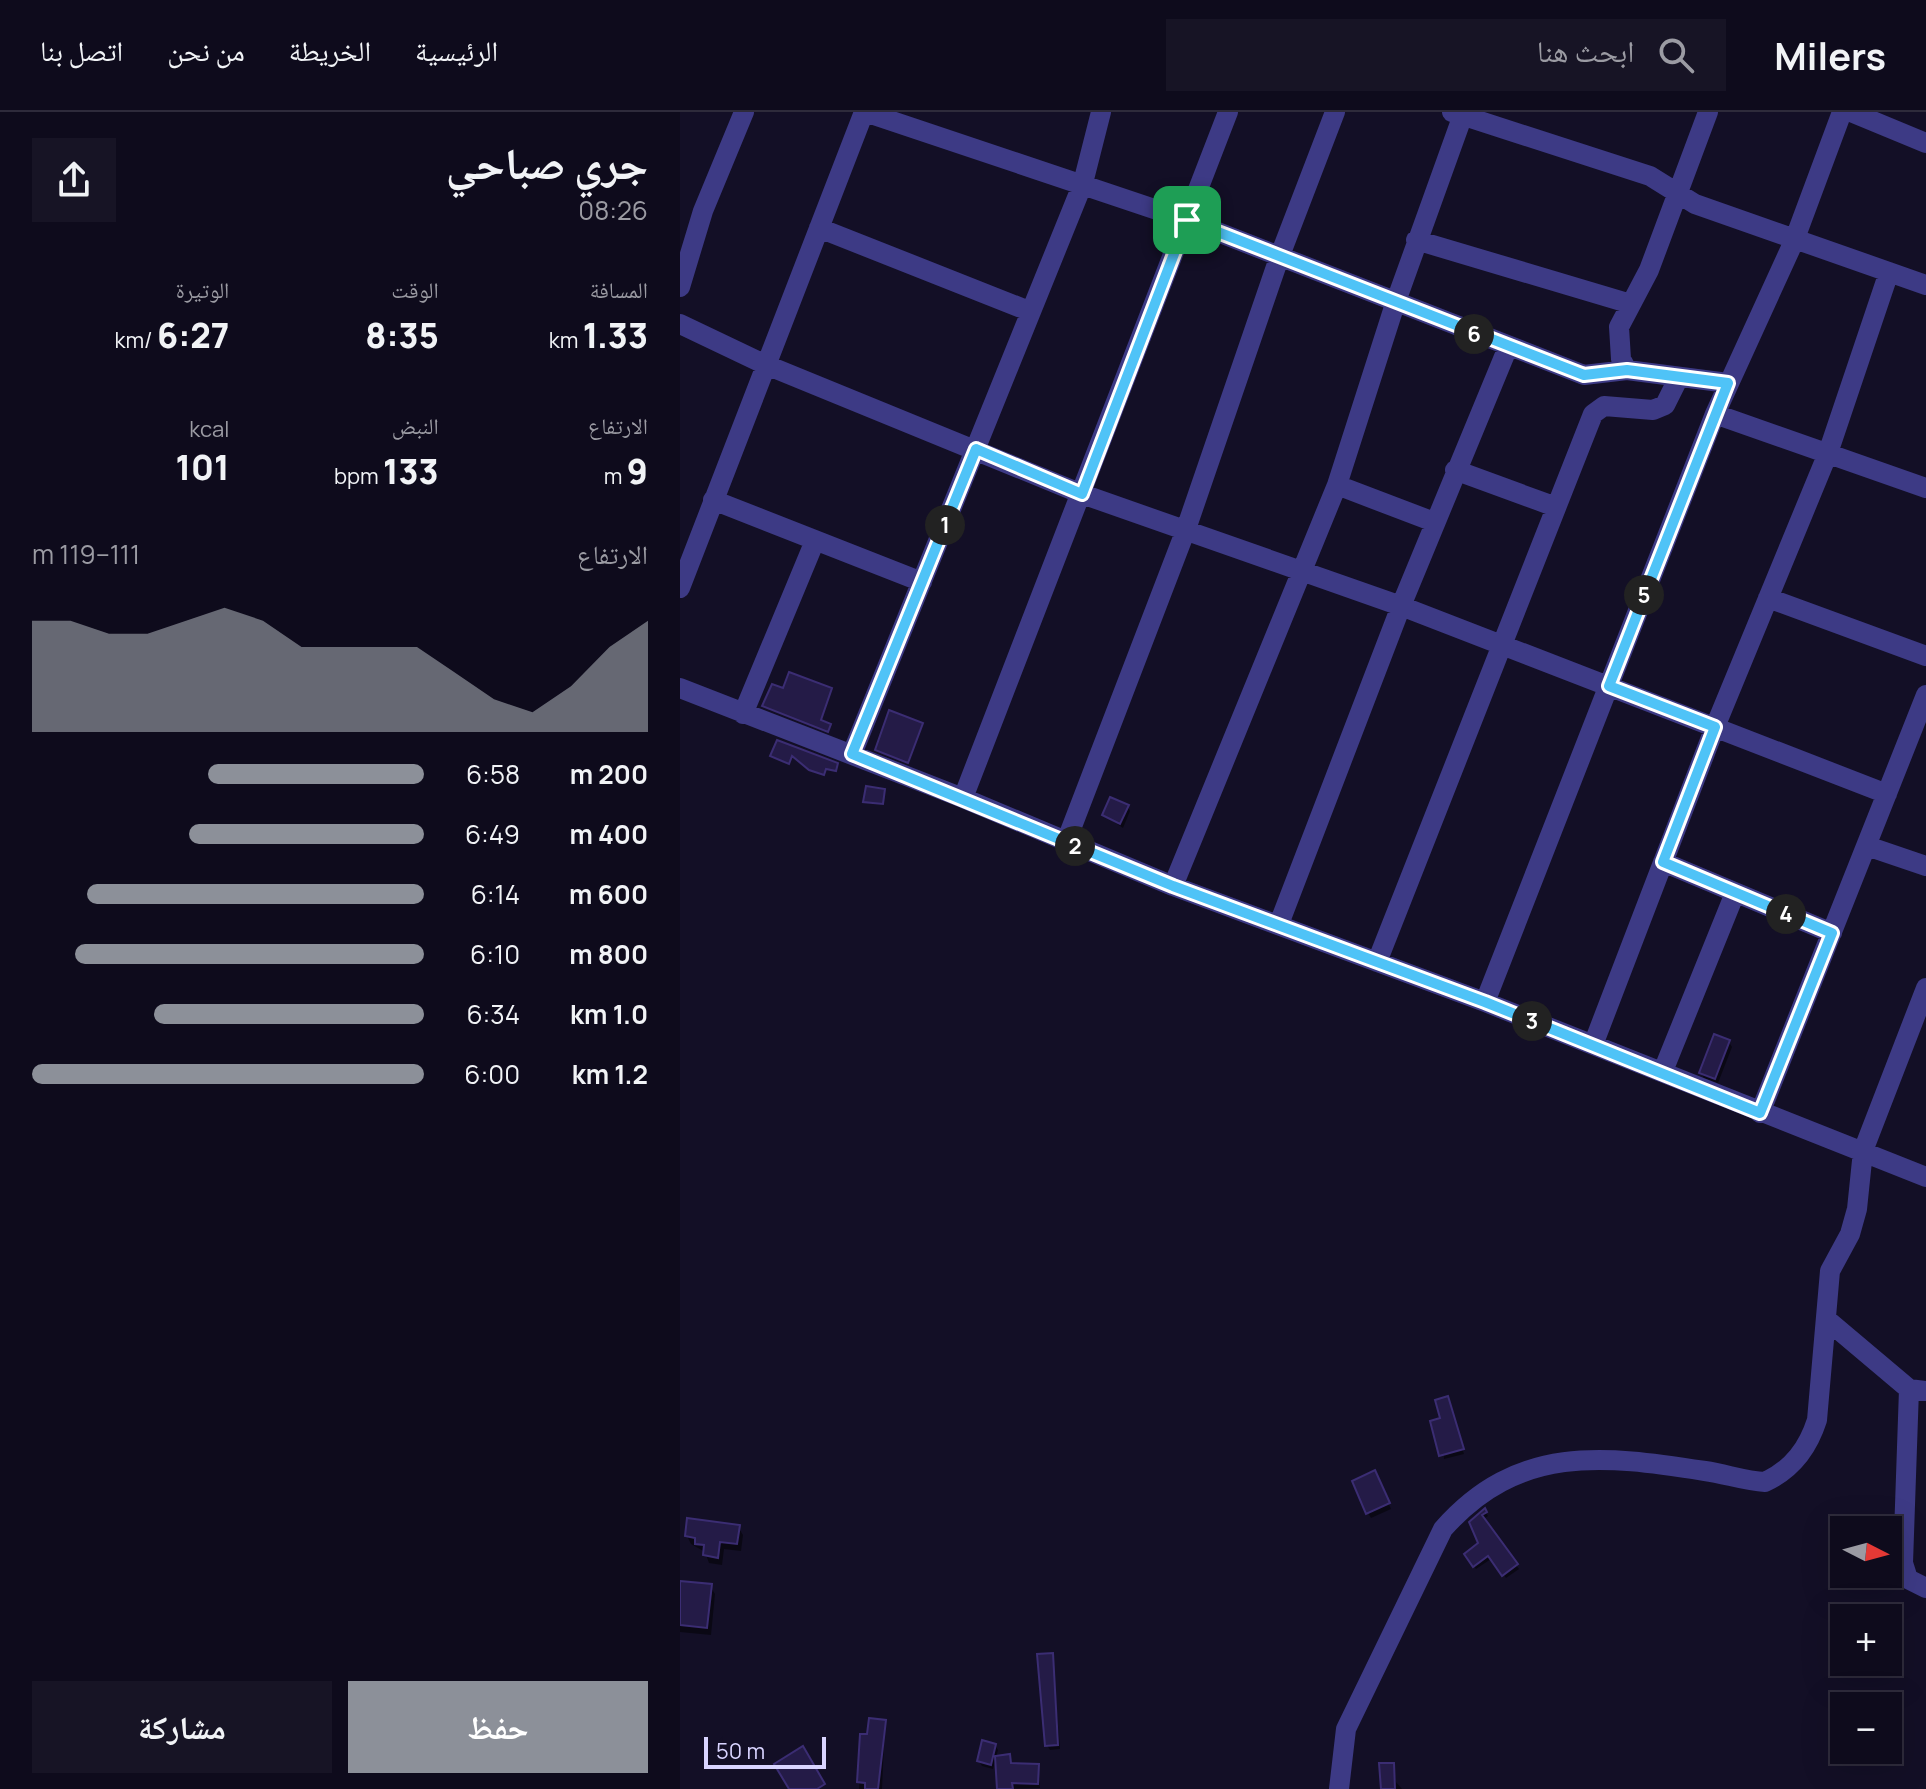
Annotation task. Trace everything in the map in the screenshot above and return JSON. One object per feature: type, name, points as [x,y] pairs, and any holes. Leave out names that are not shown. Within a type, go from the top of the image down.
[{"type":"street","points":[[680,287],[703,211],[744,112]]},
{"type":"street","points":[[680,588],[764,364],[865,112],[1187,220],[1395,304],[1584,375],[1627,370],[1678,379],[1728,383]]},
{"type":"street","points":[[852,754],[1083,183],[1101,112]]},
{"type":"street","points":[[963,798],[1228,112]]},
{"type":"street","points":[[1066,842],[1185,532],[1279,258],[1335,112]]},
{"type":"street","points":[[1627,370],[1618,339],[1619,327],[1679,194],[1708,112]]},
{"type":"street","points":[[1485,1002],[1715,414],[1794,241],[1842,112]]},
{"type":"street","points":[[1851,112],[1926,143]]},
{"type":"street","points":[[1173,886],[1337,485],[1460,113],[1650,176],[1695,204],[1926,285]]},
{"type":"street","points":[[819,228],[1029,311]]},
{"type":"street","points":[[1416,240],[1631,304]]},
{"type":"street","points":[[1593,1045],[1715,727],[1828,453],[1889,272]]},
{"type":"street","points":[[680,324],[764,364],[1082,494],[1401,606],[1887,794]]},
{"type":"street","points":[[1279,924],[1434,522],[1508,347]]},
{"type":"street","points":[[1377,962],[1596,409],[1604,406],[1653,410],[1665,405],[1678,379]]},
{"type":"street","points":[[1715,414],[1926,488]]},
{"type":"street","points":[[1455,470],[1556,507]]},
{"type":"street","points":[[1337,485],[1434,522]]},
{"type":"street","points":[[713,500],[814,543],[922,582]]},
{"type":"street","points":[[743,714],[814,543]]},
{"type":"street","points":[[1768,598],[1926,656]]},
{"type":"street","points":[[680,688],[963,798],[1173,886],[1485,1002],[1926,1177]]},
{"type":"street","points":[[1760,1113],[1926,695]]},
{"type":"street","points":[[1867,846],[1926,866]]},
{"type":"street","points":[[1663,862],[1832,933]]},
{"type":"street","points":[[1663,1071],[1735,893]]},
{"type":"street","points":[[1339,1789],[1346,1729],[1356,1706],[1443,1529],[1464,1505],[1522,1470],[1593,1459],[1708,1471],[1765,1482],[1779,1476],[1796,1461],[1810,1440],[1817,1420],[1830,1271],[1850,1234],[1857,1209],[1863,1151],[1926,988]]},
{"type":"street","points":[[1826,1319],[1917,1390],[1903,1563],[1908,1579],[1926,1588]]},
{"type":"building","points":[[789,672],[832,688],[821,720],[831,724],[828,732],[762,706],[772,684],[783,688]]},
{"type":"building","points":[[889,710],[923,723],[908,763],[875,750]]},
{"type":"building","points":[[777,740],[838,763],[836,771],[826,769],[824,775],[809,770],[792,756],[789,764],[770,756]]},
{"type":"building","points":[[866,786],[885,789],[883,804],[863,802]]},
{"type":"building","points":[[1110,797],[1129,805],[1120,824],[1102,815]]},
{"type":"building","points":[[1714,1034],[1730,1040],[1715,1079],[1699,1073]]},
{"type":"building","points":[[1448,1396],[1464,1449],[1439,1456],[1430,1421],[1440,1418],[1435,1400]]},
{"type":"building","points":[[1375,1470],[1390,1503],[1366,1514],[1352,1481]]},
{"type":"building","points":[[1485,1508],[1487,1512],[1482,1515],[1518,1564],[1502,1576],[1488,1556],[1473,1567],[1464,1554],[1478,1543],[1469,1522]]},
{"type":"building","points":[[687,1518],[740,1525],[737,1544],[720,1542],[718,1558],[703,1555],[704,1545],[695,1544],[695,1538],[685,1536]]},
{"type":"building","points":[[680,1581],[712,1584],[707,1628],[680,1625]]},
{"type":"building","points":[[1053,1653],[1058,1745],[1045,1746],[1037,1654]]},
{"type":"building","points":[[869,1718],[886,1720],[878,1789],[865,1789],[865,1783],[857,1782],[860,1734],[867,1734]]},
{"type":"building","points":[[982,1740],[996,1744],[991,1765],[977,1761]]},
{"type":"building","points":[[803,1746],[825,1784],[817,1789],[789,1789],[774,1764]]},
{"type":"building","points":[[1010,1754],[1011,1763],[1039,1764],[1038,1784],[1012,1783],[1013,1789],[997,1789],[995,1756]]},
{"type":"building","points":[[1379,1763],[1394,1763],[1395,1789],[1381,1789]]},
{"type":"route","points":[[1187,220],[1395,304],[1584,375],[1627,370],[1678,379],[1728,383],[1609,686],[1715,727],[1663,862],[1832,933],[1760,1113],[1663,1071],[1485,1002],[1173,886],[852,754],[976,449],[1082,494],[1187,220]]}]
